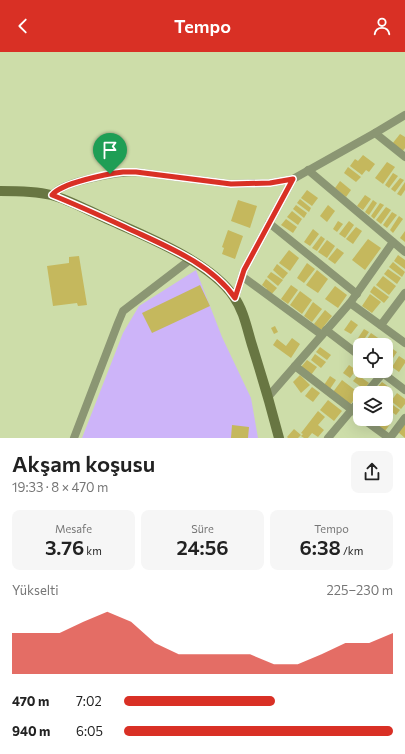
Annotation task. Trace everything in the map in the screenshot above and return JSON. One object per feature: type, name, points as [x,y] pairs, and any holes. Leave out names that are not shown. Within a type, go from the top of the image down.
[{"type":"street","points":[[52,195],[66,186],[123,172],[136,172],[231,184],[270,183],[293,179],[405,115]]},
{"type":"street","points":[[375,133],[405,157]]},
{"type":"street","points":[[308,170],[405,252]]},
{"type":"street","points":[[235,298],[244,270],[293,179]]},
{"type":"street","points":[[0,191],[36,192],[52,195],[73,203],[191,260],[218,279],[235,298],[243,314],[279,438]]},
{"type":"street","points":[[269,223],[357,294]]},
{"type":"street","points":[[268,396],[350,303],[393,242]]},
{"type":"street","points":[[74,438],[118,323],[124,312],[191,260]]},
{"type":"street","points":[[243,277],[353,352]]},
{"type":"street","points":[[381,325],[405,293]]},
{"type":"street","points":[[350,303],[405,343]]},
{"type":"street","points":[[295,366],[351,410],[328,438]]},
{"type":"street","points":[[371,386],[377,378]]},
{"type":"street","points":[[390,378],[405,390]]},
{"type":"street","points":[[373,426],[390,438],[405,418]]},
{"type":"shaded area","points":[[196,270],[222,337],[251,398],[258,438],[82,438],[123,333],[139,306]]},
{"type":"building","points":[[400,134],[405,137],[405,148],[402,152],[392,144]]},
{"type":"building","points":[[363,155],[375,164],[369,172],[366,170],[362,175],[350,166],[355,159],[358,161]]},
{"type":"building","points":[[387,162],[395,167],[383,184],[375,178]]},
{"type":"building","points":[[348,167],[361,177],[356,182],[344,173]]},
{"type":"building","points":[[393,173],[398,176],[389,188],[385,185]]},
{"type":"building","points":[[400,178],[404,180],[395,192],[391,189]]},
{"type":"building","points":[[340,181],[351,190],[346,197],[335,188]]},
{"type":"building","points":[[405,182],[405,190],[401,196],[397,194]]},
{"type":"building","points":[[307,190],[318,198],[312,206],[301,198]]},
{"type":"building","points":[[365,195],[371,199],[363,210],[357,206]]},
{"type":"building","points":[[300,199],[311,208],[309,212],[297,203]]},
{"type":"building","points":[[238,200],[257,206],[250,228],[231,221]]},
{"type":"building","points":[[373,200],[377,203],[369,215],[365,212]]},
{"type":"building","points":[[380,203],[384,205],[374,219],[371,216]]},
{"type":"building","points":[[296,205],[307,213],[304,218],[293,209]]},
{"type":"building","points":[[328,205],[335,211],[327,222],[320,216]]},
{"type":"building","points":[[386,207],[391,210],[381,224],[376,220]]},
{"type":"building","points":[[292,211],[302,219],[298,225],[287,217]]},
{"type":"building","points":[[392,212],[397,215],[387,228],[383,225]]},
{"type":"building","points":[[399,216],[403,219],[393,233],[390,230]]},
{"type":"building","points":[[286,219],[297,227],[293,233],[281,225]]},
{"type":"building","points":[[338,221],[343,224],[337,232],[333,229]]},
{"type":"building","points":[[349,221],[354,225],[345,238],[339,234]]},
{"type":"building","points":[[356,227],[362,231],[353,244],[346,239]]},
{"type":"building","points":[[313,229],[319,234],[310,246],[304,242]]},
{"type":"building","points":[[228,230],[243,236],[235,259],[222,254],[224,248],[222,247]]},
{"type":"building","points":[[405,231],[405,242],[400,238]]},
{"type":"building","points":[[321,236],[325,239],[317,251],[312,248]]},
{"type":"building","points":[[368,239],[381,248],[365,270],[352,260]]},
{"type":"building","points":[[327,240],[335,246],[327,258],[318,252]]},
{"type":"building","points":[[337,248],[344,253],[335,264],[328,259]]},
{"type":"building","points":[[289,250],[299,258],[290,271],[279,263]]},
{"type":"building","points":[[398,255],[405,260],[405,269],[394,261]]},
{"type":"building","points":[[79,256],[87,305],[78,306],[77,303],[53,306],[47,266],[69,263],[69,257]]},
{"type":"building","points":[[393,262],[405,272],[402,277],[389,267]]},
{"type":"building","points":[[307,263],[315,269],[304,283],[297,278]]},
{"type":"building","points":[[277,264],[288,273],[283,279],[273,270]]},
{"type":"building","points":[[388,269],[401,278],[397,284],[384,274]]},
{"type":"building","points":[[317,270],[328,279],[318,293],[306,285]]},
{"type":"building","points":[[271,272],[283,280],[278,286],[267,277]]},
{"type":"building","points":[[383,276],[396,286],[389,295],[376,285]]},
{"type":"building","points":[[266,279],[277,288],[270,296],[265,291],[267,289],[262,285]]},
{"type":"building","points":[[200,285],[210,306],[152,333],[142,313]]},
{"type":"building","points":[[291,285],[298,290],[288,304],[281,299]]},
{"type":"building","points":[[335,286],[347,295],[338,308],[325,299]]},
{"type":"building","points":[[374,286],[389,297],[384,303],[370,292]]},
{"type":"building","points":[[300,291],[312,300],[302,314],[290,305]]},
{"type":"building","points":[[370,294],[381,302],[372,313],[362,306]]},
{"type":"building","points":[[313,302],[322,309],[312,322],[304,316]]},
{"type":"building","points":[[325,310],[332,316],[321,330],[314,324]]},
{"type":"building","points":[[351,320],[358,325],[351,334],[344,330]]},
{"type":"building","points":[[275,326],[278,332],[274,334],[271,328]]},
{"type":"building","points":[[364,329],[369,332],[365,338],[358,338]]},
{"type":"building","points":[[371,333],[378,338],[368,338]]},
{"type":"building","points":[[292,338],[300,344],[291,358],[273,345],[277,339],[286,346]]},
{"type":"building","points":[[320,347],[331,355],[327,360],[316,352]]},
{"type":"building","points":[[393,349],[397,352],[393,358]]},
{"type":"building","points":[[315,354],[326,362],[321,368],[311,360]]},
{"type":"building","points":[[399,356],[405,360],[405,363],[399,372],[393,368]]},
{"type":"building","points":[[307,360],[317,367],[311,375],[301,367]]},
{"type":"building","points":[[349,365],[353,368],[353,374],[350,378],[343,373]]},
{"type":"building","points":[[300,375],[310,385],[301,393],[293,382]]},
{"type":"building","points":[[330,376],[336,380],[330,389],[324,385]]},
{"type":"building","points":[[356,378],[362,378],[369,383],[366,386],[360,386],[353,381]]},
{"type":"building","points":[[342,380],[353,388],[353,401],[350,405],[333,392]]},
{"type":"building","points":[[382,382],[388,386],[379,386]]},
{"type":"building","points":[[312,387],[320,393],[313,402],[305,396]]},
{"type":"building","points":[[397,393],[405,399],[405,404],[401,409],[393,403],[393,398]]},
{"type":"building","points":[[328,400],[342,411],[334,421],[320,410]]},
{"type":"building","points":[[393,405],[400,410],[396,415],[393,413]]},
{"type":"building","points":[[318,411],[325,417],[318,425],[324,430],[318,437],[312,433],[308,438],[304,438],[301,436],[303,434],[301,433]]},
{"type":"building","points":[[405,423],[405,438],[398,432]]},
{"type":"building","points":[[232,425],[249,427],[248,438],[231,438]]},
{"type":"building","points":[[378,426],[389,426],[385,431]]},
{"type":"building","points":[[294,429],[301,435],[298,438],[288,438],[287,437]]},
{"type":"route","points":[[136,172],[231,184],[270,183],[293,179],[244,270],[235,298],[218,279],[191,260],[150,239],[73,203],[52,195],[66,186],[110,174],[136,172]]}]
